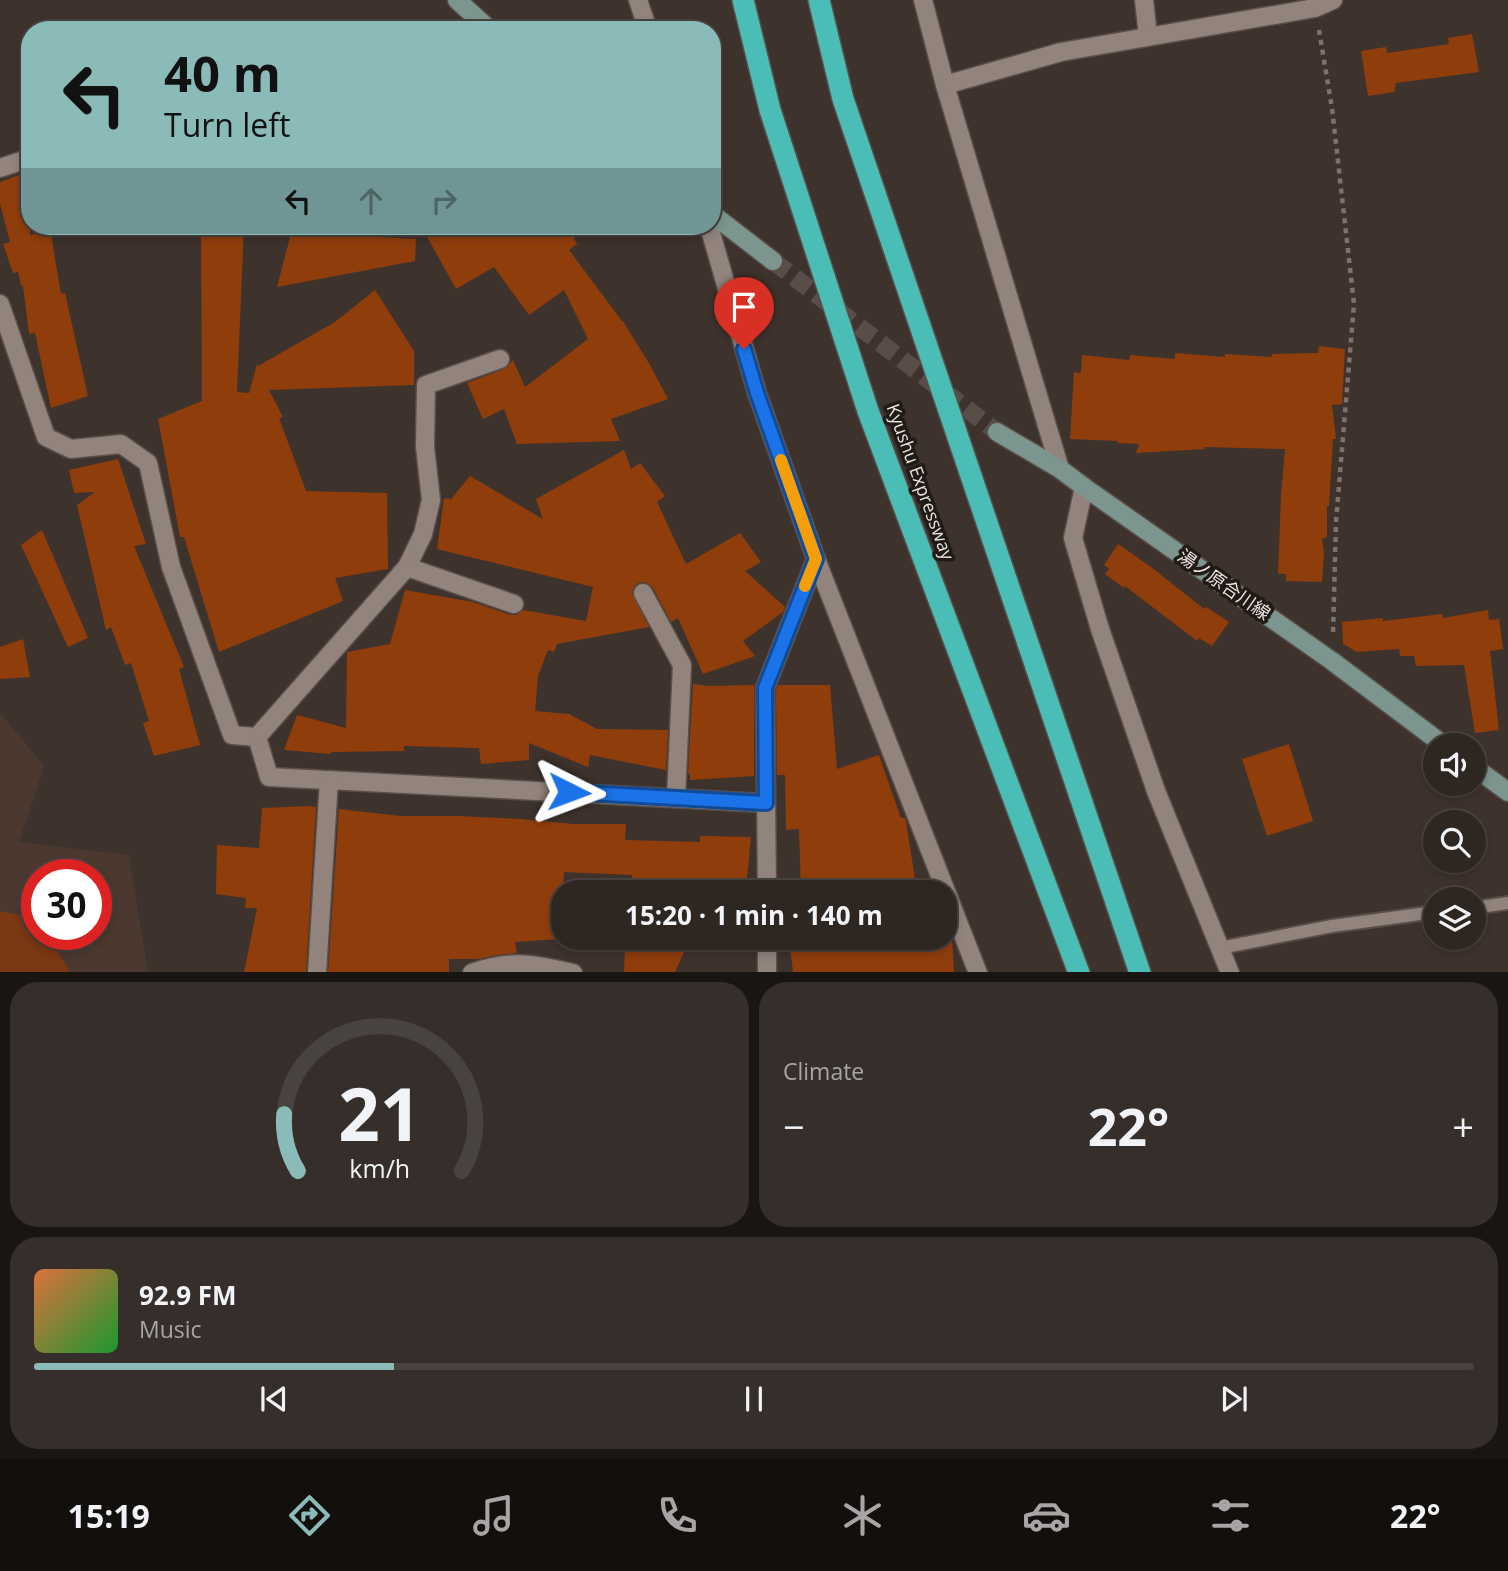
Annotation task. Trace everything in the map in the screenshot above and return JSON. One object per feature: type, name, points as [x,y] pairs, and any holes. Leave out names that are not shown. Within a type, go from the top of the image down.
[{"type":"highway","name":"Kyushu Expressway","points":[[743,0],[770,110],[868,411],[1079,972]]},
{"type":"highway","points":[[819,0],[843,99],[1140,972]]},
{"type":"main road","points":[[457,0],[480,21]]},
{"type":"main road","points":[[721,221],[773,261]]},
{"type":"main road","name":"湯ノ原合川線","points":[[997,432],[1060,469],[1332,661],[1428,733]]},
{"type":"main road","points":[[1486,775],[1508,792]]},
{"type":"street","points":[[638,0],[645,21]]},
{"type":"street","points":[[923,0],[945,85],[1060,469]]},
{"type":"street","points":[[1143,0],[1148,36]]},
{"type":"street","points":[[945,85],[1061,52],[1315,8],[1333,0]]},
{"type":"street","points":[[0,168],[21,161]]},
{"type":"street","points":[[712,235],[757,393],[816,559],[978,972]]},
{"type":"street","points":[[0,304],[46,437],[71,449],[121,444],[148,463],[171,567],[232,735],[257,737]]},
{"type":"street","points":[[257,737],[407,567],[423,534],[431,500],[425,447],[426,385],[500,359]]},
{"type":"street","points":[[1084,487],[1073,538],[1100,629],[1156,791],[1230,972]]},
{"type":"street","points":[[767,880],[765,688],[816,559]]},
{"type":"street","points":[[407,567],[514,604]]},
{"type":"street","points":[[643,593],[682,665],[676,798]]},
{"type":"street","points":[[257,737],[269,777],[766,803]]},
{"type":"street","points":[[317,972],[329,780]]},
{"type":"street","points":[[767,950],[767,972]]},
{"type":"street","points":[[472,972],[490,966],[529,963],[573,972]]},
{"type":"lane","points":[[1486,907],[1508,904]]},
{"type":"lane","points":[[1220,947],[1332,926],[1423,914]]},
{"type":"path","points":[[1315,8],[1332,108],[1354,304],[1336,522],[1332,661]]},
{"type":"shaded area","points":[[0,713],[44,766],[19,842],[129,855],[148,972],[0,972]]},
{"type":"shaded area","points":[[0,911],[21,916],[21,950],[57,950],[70,972],[0,972]]},
{"type":"building","points":[[1472,34],[1479,72],[1396,83],[1394,92],[1368,96],[1361,51],[1386,47],[1387,53],[1449,44],[1448,38]]},
{"type":"building","points":[[21,174],[21,235],[51,235],[61,294],[65,293],[88,396],[51,408],[35,333],[29,334],[23,286],[18,272],[13,273],[3,244],[10,242],[0,203],[0,182]]},
{"type":"building","points":[[201,235],[244,235],[237,392],[249,393],[257,364],[258,366],[335,322],[375,290],[414,351],[414,385],[269,390],[283,417],[279,418],[306,491],[387,493],[388,569],[335,578],[343,601],[219,652],[184,537],[180,537],[158,419],[202,401]]},
{"type":"building","points":[[291,235],[416,239],[415,261],[277,287]]},
{"type":"building","points":[[426,235],[572,235],[577,244],[569,250],[623,321],[668,399],[611,419],[620,441],[517,444],[504,409],[483,419],[467,383],[504,369],[513,360],[525,387],[588,339],[564,290],[529,315],[494,267],[456,289]]},
{"type":"building","points":[[1319,346],[1345,349],[1342,404],[1332,405],[1336,439],[1333,439],[1327,537],[1322,539],[1322,582],[1286,581],[1286,574],[1278,574],[1285,449],[1205,447],[1136,453],[1139,444],[1070,439],[1074,372],[1081,373],[1082,355],[1129,360],[1130,355],[1175,359],[1175,353],[1272,357],[1272,354],[1318,353]]},
{"type":"building","points":[[624,450],[631,469],[640,463],[665,496],[657,502],[686,564],[740,533],[761,562],[745,571],[785,607],[783,612],[743,641],[755,656],[703,674],[678,618],[671,622],[653,588],[644,582],[638,583],[632,593],[649,627],[557,644],[554,652],[548,650],[538,676],[535,711],[569,714],[597,729],[668,730],[666,770],[590,755],[588,767],[529,743],[529,760],[481,764],[479,748],[404,746],[404,751],[331,754],[284,750],[297,715],[346,728],[347,652],[390,644],[405,590],[473,602],[511,615],[517,615],[523,610],[586,621],[593,587],[437,549],[444,498],[451,499],[470,476],[543,519],[536,499]]},
{"type":"building","points":[[118,459],[146,544],[134,546],[184,667],[179,669],[200,745],[154,756],[143,723],[149,721],[131,663],[125,665],[111,627],[106,630],[77,505],[95,492],[74,493],[69,470]]},
{"type":"building","points":[[42,530],[88,638],[68,647],[21,545]]},
{"type":"building","points":[[1118,544],[1204,609],[1206,607],[1229,622],[1212,646],[1199,638],[1197,641],[1105,574],[1109,569],[1104,565]]},
{"type":"building","points":[[1488,610],[1489,620],[1499,619],[1503,649],[1490,651],[1499,730],[1475,733],[1464,665],[1416,666],[1414,656],[1400,656],[1399,649],[1357,652],[1343,644],[1342,622],[1383,618],[1383,621],[1442,614],[1443,618]]},
{"type":"building","points":[[23,639],[30,677],[0,679],[0,647]]},
{"type":"building","points":[[693,684],[754,685],[754,776],[690,780],[688,774]]},
{"type":"building","points":[[778,685],[830,685],[837,769],[879,755],[901,818],[906,821],[915,880],[801,880],[799,829],[786,830],[785,775],[777,775]]},
{"type":"building","points":[[1289,744],[1313,821],[1267,836],[1242,759]]},
{"type":"building","points":[[316,807],[306,972],[244,972],[257,908],[245,908],[246,898],[216,894],[217,845],[259,848],[262,808]]},
{"type":"building","points":[[339,809],[401,816],[626,824],[625,840],[700,842],[700,836],[751,837],[747,879],[632,880],[632,875],[564,872],[564,880],[551,880],[551,940],[515,942],[517,953],[479,959],[449,959],[449,972],[328,972]]},
{"type":"building","points":[[625,950],[685,950],[675,972],[624,972]]},
{"type":"building","points":[[790,950],[953,950],[954,972],[793,972]]},
{"type":"tunnel","points":[[773,261],[997,432]]},
{"type":"slow traffic","points":[[781,460],[816,559],[805,586]]},
{"type":"route","points":[[569,792],[766,803],[765,688],[816,559],[744,349]]}]
